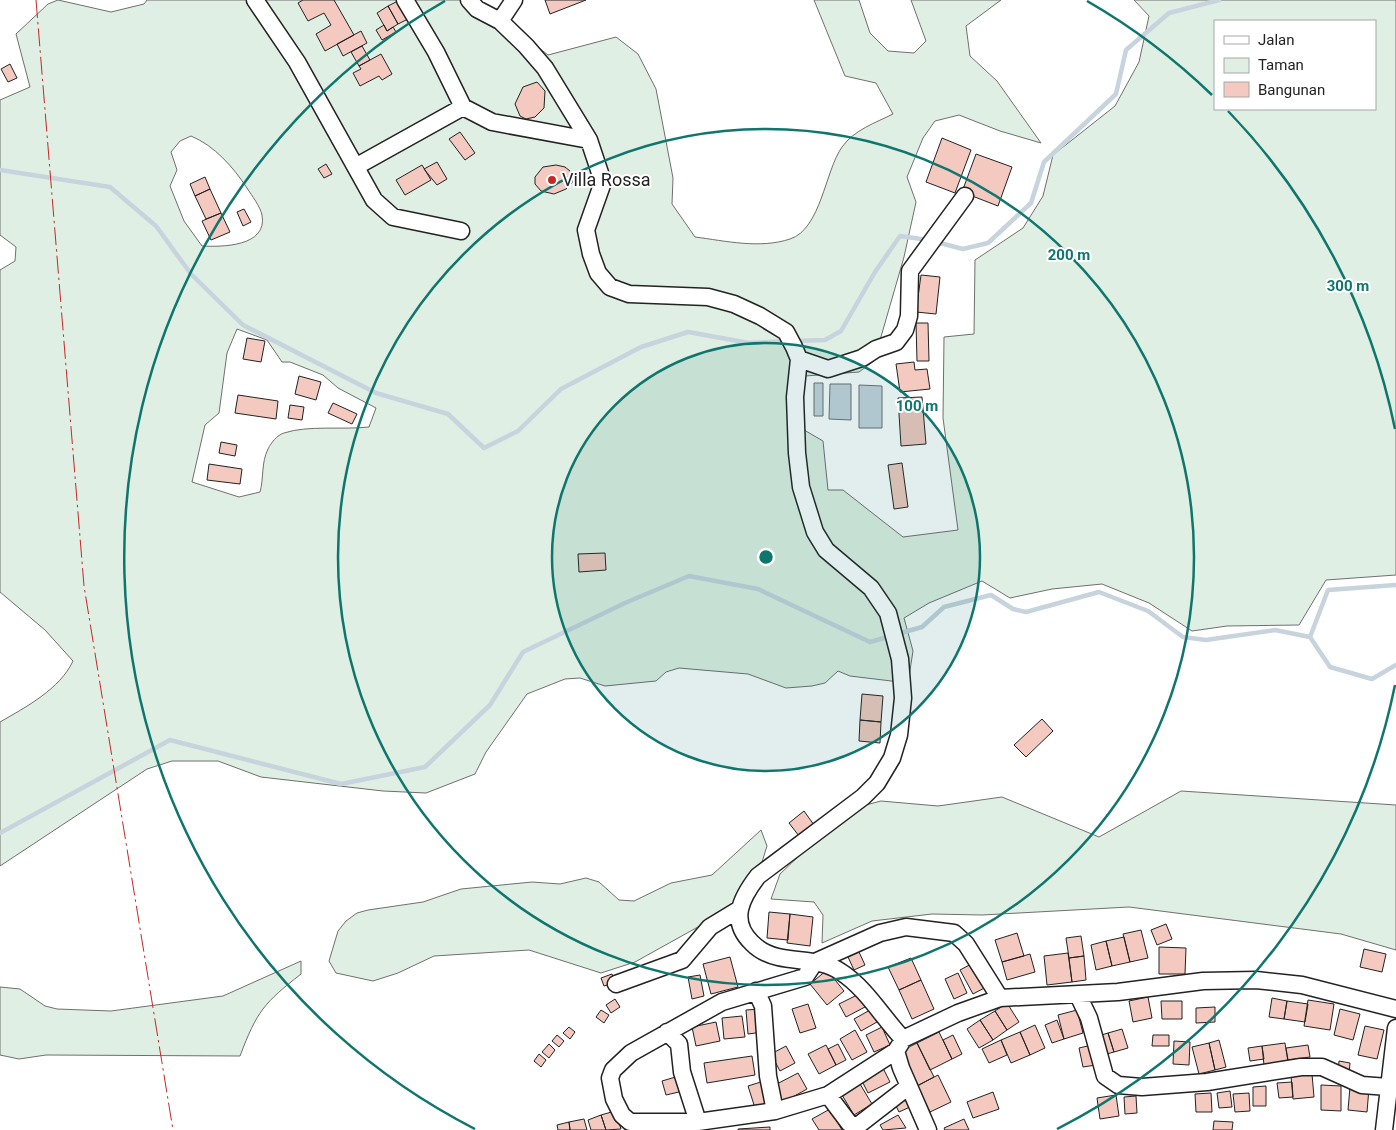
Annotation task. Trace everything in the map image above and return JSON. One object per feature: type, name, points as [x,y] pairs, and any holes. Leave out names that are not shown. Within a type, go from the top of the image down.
[{"type":"street","points":[[406,0],[436,52],[463,106],[492,122],[589,140]]},
{"type":"street","points":[[469,0],[477,9],[500,21],[545,68],[589,140],[603,182],[586,230],[591,254],[598,273],[610,287],[629,294],[708,297],[734,304],[760,316],[786,332],[797,353],[795,397],[797,453],[801,487],[815,532],[826,550],[871,588],[888,613],[900,659],[903,698],[899,735],[892,758],[877,783],[863,797],[758,876],[747,890],[738,910],[738,921],[744,934],[762,951],[777,957],[815,962],[841,971],[863,991],[900,1045],[909,1086],[928,1130]]},
{"type":"street","points":[[500,21],[514,0]]},
{"type":"street","points":[[260,2],[357,166],[374,200],[393,217],[461,231]]},
{"type":"street","points":[[357,166],[463,106]]},
{"type":"street","points":[[797,353],[828,369],[862,358],[876,349],[896,342],[905,330],[909,316],[910,271],[965,196]]},
{"type":"street","points":[[616,984],[682,960],[710,927],[738,910]]},
{"type":"street","points":[[1000,998],[966,944],[954,933],[943,930],[906,928],[880,933],[815,962],[805,977],[722,1002],[631,1053],[613,1070],[610,1078],[614,1099],[622,1115],[630,1122],[698,1122],[775,1111],[828,1095],[900,1045],[958,1013],[1000,998],[1118,992],[1204,981],[1256,980],[1302,985],[1396,1009]]},
{"type":"street","points":[[756,991],[764,1006],[768,1076],[775,1111]]},
{"type":"street","points":[[1078,994],[1089,1018],[1105,1076],[1118,1085],[1142,1087],[1207,1082],[1301,1068],[1322,1067],[1362,1085],[1388,1086]]},
{"type":"street","points":[[1384,1130],[1396,1028]]},
{"type":"street","points":[[668,1032],[679,1044],[682,1072],[698,1122]]},
{"type":"street","points":[[828,1095],[849,1123],[856,1127],[909,1086]]},
{"type":"green space","points":[[58,0],[111,12],[144,4],[147,0],[478,0],[548,55],[616,37],[638,54],[656,89],[673,178],[672,204],[695,237],[755,244],[779,242],[790,239],[800,233],[809,224],[816,212],[836,157],[842,147],[859,131],[893,114],[876,83],[845,76],[814,0],[859,0],[870,33],[888,51],[914,53],[926,41],[911,0],[1001,0],[966,26],[970,56],[997,81],[1041,143],[1000,131],[959,115],[935,121],[923,138],[907,177],[916,202],[904,257],[874,361],[859,372],[805,376],[799,427],[823,441],[828,490],[843,490],[903,537],[958,530],[943,418],[944,337],[974,334],[975,260],[1023,228],[1043,196],[1053,155],[1115,106],[1139,62],[1149,16],[1134,0],[1396,0],[1396,575],[1326,580],[1299,625],[1227,626],[1192,631],[1149,603],[1102,584],[1052,589],[1010,598],[982,581],[929,603],[904,618],[913,651],[908,683],[850,676],[838,671],[825,683],[786,688],[748,674],[679,668],[666,672],[656,681],[605,686],[580,678],[565,679],[527,694],[486,752],[475,774],[426,793],[383,791],[261,777],[218,761],[172,761],[147,769],[0,866],[0,722],[51,689],[60,680],[73,661],[45,630],[0,592],[0,270],[15,261],[16,247],[0,235],[0,100],[30,87],[16,34],[48,4]],"holes":[[[191,136],[208,145],[223,158],[242,180],[258,205],[262,215],[262,226],[251,239],[231,245],[202,246],[184,221],[170,186],[177,170],[171,152],[180,141]],[[237,329],[267,340],[282,362],[290,362],[323,375],[338,388],[376,408],[369,427],[315,428],[281,434],[273,442],[266,454],[260,492],[239,497],[192,482],[205,425],[219,413],[227,353]]]},
{"type":"green space","points":[[1181,791],[1396,805],[1396,950],[1341,934],[1129,907],[982,915],[932,914],[872,921],[822,943],[823,915],[814,902],[771,899],[780,874],[847,810],[881,801],[938,806],[1002,797],[1099,837]]},
{"type":"green space","points":[[761,830],[767,846],[758,875],[741,903],[635,962],[601,973],[529,950],[434,956],[398,973],[373,981],[336,973],[329,961],[338,931],[346,921],[357,913],[423,902],[461,889],[532,882],[560,884],[586,878],[599,882],[619,900],[634,901],[671,883],[712,875]]},
{"type":"green space","points":[[301,961],[301,974],[278,993],[263,1009],[252,1028],[240,1056],[46,1055],[19,1059],[0,1055],[0,987],[20,989],[45,1006],[57,1009],[111,1011],[223,996]]},
{"type":"shaded area","points":[[814,383],[823,383],[823,416],[814,416]]},
{"type":"shaded area","points":[[830,384],[851,384],[851,420],[829,419]]},
{"type":"shaded area","points":[[859,385],[882,386],[882,428],[859,428]]},
{"type":"building","points":[[303,0],[334,0],[354,35],[325,51],[316,34],[331,25],[324,13],[308,21],[298,3]]},
{"type":"building","points":[[400,0],[410,18],[398,24],[388,6]]},
{"type":"building","points":[[545,0],[586,0],[550,14]]},
{"type":"building","points":[[388,6],[398,24],[387,31],[377,13]]},
{"type":"building","points":[[384,25],[387,31],[393,27],[396,32],[382,40],[376,30]]},
{"type":"building","points":[[361,31],[367,43],[343,56],[337,44]]},
{"type":"building","points":[[362,46],[370,60],[359,66],[351,52]]},
{"type":"building","points":[[381,54],[392,74],[382,80],[379,76],[360,86],[353,73],[361,69],[359,66]]},
{"type":"building","points":[[10,64],[17,78],[8,82],[1,69]]},
{"type":"building","points":[[537,82],[545,91],[544,108],[535,117],[526,119],[520,116],[515,104],[523,87]]},
{"type":"building","points":[[460,132],[475,153],[465,160],[449,139]]},
{"type":"building","points":[[942,138],[971,150],[955,193],[926,182]]},
{"type":"building","points":[[976,154],[1012,167],[998,206],[962,192]]},
{"type":"building","points":[[437,162],[447,179],[437,185],[424,169]]},
{"type":"building","points":[[326,164],[332,174],[324,178],[318,169]]},
{"type":"building","points":[[422,165],[431,180],[405,195],[396,180]]},
{"type":"building","points":[[556,165],[565,167],[570,171],[573,176],[572,183],[566,189],[554,194],[541,191],[535,184],[535,177],[543,167]]},
{"type":"building","points":[[205,177],[210,189],[195,196],[190,184]]},
{"type":"building","points":[[210,189],[221,213],[206,219],[195,196]]},
{"type":"building","points":[[244,209],[251,222],[243,226],[237,212]]},
{"type":"building","points":[[221,213],[230,232],[211,240],[202,221]]},
{"type":"building","points":[[921,275],[940,277],[936,314],[916,312]]},
{"type":"building","points":[[916,323],[928,323],[929,361],[917,361]]},
{"type":"building","points":[[247,338],[265,341],[261,362],[243,359]]},
{"type":"building","points":[[914,362],[915,370],[927,369],[930,389],[900,392],[896,364]]},
{"type":"building","points":[[299,376],[321,382],[316,400],[295,394]]},
{"type":"building","points":[[238,395],[278,401],[276,419],[235,413]]},
{"type":"building","points":[[922,397],[926,444],[901,446],[898,398]]},
{"type":"building","points":[[333,403],[357,414],[352,424],[328,413]]},
{"type":"building","points":[[290,405],[304,407],[302,420],[288,418]]},
{"type":"building","points":[[221,442],[237,445],[235,456],[219,453]]},
{"type":"building","points":[[902,463],[908,507],[894,509],[888,465]]},
{"type":"building","points":[[209,464],[242,469],[240,484],[207,480]]},
{"type":"building","points":[[605,553],[606,570],[579,572],[578,554]]},
{"type":"building","points":[[862,694],[883,696],[881,722],[860,720]]},
{"type":"building","points":[[1042,719],[1053,731],[1026,757],[1014,745]]},
{"type":"building","points":[[860,720],[881,722],[880,743],[859,741]]},
{"type":"building","points":[[804,811],[814,825],[799,836],[789,823]]},
{"type":"building","points":[[769,912],[790,914],[788,940],[767,938]]},
{"type":"building","points":[[790,914],[813,917],[810,946],[787,943]]},
{"type":"building","points":[[1166,924],[1172,939],[1157,945],[1151,930]]},
{"type":"building","points":[[1141,930],[1148,958],[1130,962],[1123,934]]},
{"type":"building","points":[[1017,933],[1024,956],[1002,962],[995,940]]},
{"type":"building","points":[[1081,936],[1084,956],[1069,958],[1066,938]]},
{"type":"building","points":[[1124,937],[1130,962],[1112,966],[1106,941]]},
{"type":"building","points":[[1106,941],[1112,966],[1096,970],[1091,945]]},
{"type":"building","points":[[1159,947],[1186,948],[1185,974],[1159,974]]},
{"type":"building","points":[[1364,949],[1386,954],[1382,972],[1360,967]]},
{"type":"building","points":[[859,952],[865,965],[854,970],[848,957]]},
{"type":"building","points":[[1068,953],[1072,982],[1047,985],[1044,956]]},
{"type":"building","points":[[1030,954],[1035,972],[1007,980],[1002,962]]},
{"type":"building","points":[[1084,956],[1086,980],[1072,982],[1069,958]]},
{"type":"building","points":[[730,957],[738,987],[711,994],[703,964]]},
{"type":"building","points":[[911,958],[921,980],[899,990],[888,967]]},
{"type":"building","points":[[975,962],[988,986],[973,994],[960,970]]},
{"type":"building","points":[[827,970],[844,991],[827,1005],[810,984]]},
{"type":"building","points":[[958,973],[967,993],[954,999],[945,979]]},
{"type":"building","points":[[612,974],[615,983],[604,986],[601,978]]},
{"type":"building","points":[[700,975],[704,996],[692,999],[688,977]]},
{"type":"building","points":[[921,980],[934,1009],[912,1019],[899,990]]},
{"type":"building","points":[[859,994],[865,1007],[846,1017],[839,1004]]},
{"type":"building","points":[[1148,997],[1152,1018],[1133,1022],[1129,1001]]},
{"type":"building","points":[[1272,998],[1287,1001],[1284,1019],[1269,1017]]},
{"type":"building","points":[[615,999],[620,1007],[611,1013],[606,1005]]},
{"type":"building","points":[[1308,1000],[1334,1004],[1330,1030],[1304,1026]]},
{"type":"building","points":[[1161,1001],[1182,1001],[1182,1019],[1162,1019]]},
{"type":"building","points":[[1287,1001],[1308,1004],[1305,1022],[1284,1019]]},
{"type":"building","points":[[1007,1003],[1019,1022],[1007,1030],[995,1011]]},
{"type":"building","points":[[808,1004],[816,1028],[800,1033],[792,1009]]},
{"type":"building","points":[[1215,1007],[1215,1022],[1196,1023],[1196,1008]]},
{"type":"building","points":[[760,1009],[763,1032],[748,1034],[746,1010]]},
{"type":"building","points":[[1340,1009],[1360,1014],[1353,1040],[1334,1035]]},
{"type":"building","points":[[601,1010],[609,1015],[604,1023],[596,1017]]},
{"type":"building","points":[[870,1010],[877,1022],[861,1031],[854,1019]]},
{"type":"building","points":[[1077,1010],[1083,1033],[1064,1039],[1058,1015]]},
{"type":"building","points":[[995,1011],[1007,1030],[993,1040],[980,1020]]},
{"type":"building","points":[[742,1016],[745,1037],[724,1039],[722,1018]]},
{"type":"building","points":[[980,1020],[993,1040],[979,1048],[967,1029]]},
{"type":"building","points":[[1057,1020],[1064,1039],[1052,1043],[1045,1025]]},
{"type":"building","points":[[716,1022],[720,1041],[696,1046],[692,1027]]},
{"type":"building","points":[[1035,1025],[1045,1048],[1030,1055],[1020,1032]]},
{"type":"building","points":[[1365,1026],[1384,1030],[1377,1059],[1358,1055]]},
{"type":"building","points":[[569,1027],[575,1032],[570,1039],[563,1033]]},
{"type":"building","points":[[882,1027],[890,1045],[874,1052],[866,1035]]},
{"type":"building","points":[[1122,1029],[1128,1048],[1114,1052],[1108,1033]]},
{"type":"building","points":[[855,1030],[867,1052],[852,1060],[840,1039]]},
{"type":"building","points":[[939,1032],[952,1059],[930,1070],[917,1043]]},
{"type":"building","points":[[1020,1032],[1030,1055],[1011,1063],[1001,1040]]},
{"type":"building","points":[[1108,1033],[1114,1052],[1103,1055],[1098,1036]]},
{"type":"building","points":[[557,1035],[564,1041],[559,1047],[552,1041]]},
{"type":"building","points":[[953,1035],[962,1054],[952,1059],[943,1040]]},
{"type":"building","points":[[1153,1035],[1169,1035],[1169,1046],[1152,1046]]},
{"type":"building","points":[[1001,1040],[1007,1055],[989,1063],[982,1049]]},
{"type":"building","points":[[1219,1040],[1226,1067],[1215,1070],[1209,1043]]},
{"type":"building","points":[[1174,1041],[1190,1042],[1189,1065],[1173,1064]]},
{"type":"building","points":[[917,1043],[934,1077],[917,1086],[899,1052]]},
{"type":"building","points":[[1209,1043],[1215,1070],[1199,1074],[1192,1047]]},
{"type":"building","points":[[1285,1043],[1288,1062],[1264,1065],[1262,1046]]},
{"type":"building","points":[[549,1044],[555,1050],[549,1058],[542,1052]]},
{"type":"building","points":[[838,1044],[846,1060],[836,1065],[828,1049]]},
{"type":"building","points":[[826,1045],[836,1065],[819,1074],[808,1054]]},
{"type":"building","points":[[1092,1045],[1096,1065],[1083,1067],[1079,1048]]},
{"type":"building","points":[[1308,1045],[1310,1057],[1288,1060],[1286,1048]]},
{"type":"building","points":[[786,1046],[795,1063],[780,1071],[771,1054]]},
{"type":"building","points":[[1262,1046],[1264,1059],[1250,1061],[1248,1048]]},
{"type":"building","points":[[539,1054],[546,1060],[541,1067],[534,1061]]},
{"type":"building","points":[[752,1056],[755,1075],[707,1083],[704,1063]]},
{"type":"building","points":[[1339,1061],[1350,1063],[1349,1074],[1338,1073]]},
{"type":"building","points":[[883,1068],[890,1082],[868,1093],[861,1079]]},
{"type":"building","points":[[798,1073],[807,1089],[782,1103],[773,1086]]},
{"type":"building","points":[[1312,1074],[1314,1097],[1293,1099],[1291,1076]]},
{"type":"building","points":[[938,1075],[951,1102],[930,1112],[917,1086]]},
{"type":"building","points":[[679,1076],[683,1091],[666,1095],[662,1081]]},
{"type":"building","points":[[764,1081],[771,1103],[755,1108],[748,1086]]},
{"type":"building","points":[[1292,1082],[1293,1097],[1279,1098],[1277,1083]]},
{"type":"building","points":[[860,1084],[872,1104],[854,1115],[842,1095]]},
{"type":"building","points":[[1321,1085],[1341,1086],[1341,1111],[1321,1110]]},
{"type":"building","points":[[1266,1086],[1266,1106],[1253,1106],[1253,1087]]},
{"type":"building","points":[[1350,1087],[1369,1088],[1367,1112],[1348,1110]]},
{"type":"building","points":[[1230,1091],[1232,1107],[1219,1108],[1217,1093]]},
{"type":"building","points":[[993,1092],[999,1109],[973,1118],[967,1102]]},
{"type":"building","points":[[1211,1093],[1212,1112],[1196,1112],[1195,1094]]},
{"type":"building","points":[[1249,1093],[1250,1111],[1235,1112],[1233,1094]]},
{"type":"building","points":[[1116,1095],[1119,1116],[1100,1119],[1097,1098]]},
{"type":"building","points":[[907,1096],[912,1106],[899,1112],[894,1102]]},
{"type":"building","points":[[1136,1096],[1137,1113],[1125,1114],[1124,1097]]},
{"type":"building","points":[[830,1109],[842,1130],[819,1130],[812,1119]]},
{"type":"building","points":[[615,1111],[621,1129],[606,1130],[601,1115]]},
{"type":"building","points":[[601,1115],[606,1130],[591,1130],[588,1120]]},
{"type":"building","points":[[898,1115],[906,1128],[883,1130],[880,1125]]},
{"type":"building","points":[[584,1119],[587,1130],[570,1130],[569,1122]]},
{"type":"building","points":[[964,1119],[969,1130],[945,1130],[944,1128]]},
{"type":"building","points":[[1214,1121],[1233,1122],[1232,1130],[1213,1130]]},
{"type":"building","points":[[569,1122],[570,1130],[558,1130],[557,1125]]},
{"type":"building","points":[[770,1127],[770,1130],[738,1130],[738,1129]]},
{"type":"waterway","points":[[936,242],[963,249],[988,243],[1031,203],[1044,162],[1116,94],[1126,50],[1169,13],[1219,0]]},
{"type":"waterway","points":[[0,170],[110,187],[156,226],[191,274],[243,325],[376,393],[448,414],[484,448],[518,431],[561,389],[641,347],[688,332],[749,343],[786,341]]},
{"type":"waterway","points":[[796,341],[825,340],[841,331],[875,272],[900,236],[928,240]]},
{"type":"waterway","points":[[0,833],[170,740],[341,784],[425,767],[490,705],[523,652],[625,603],[689,576],[758,589],[870,642],[922,627],[944,607],[991,595],[1013,609],[1026,612],[1099,592],[1148,611],[1183,637],[1206,640],[1275,630],[1310,637],[1330,667],[1372,679],[1396,665]]},
{"type":"waterway","points":[[1310,637],[1328,590],[1396,585]]},
{"type":"power","points":[[36,0],[84,586],[173,1130]]},
{"type":"place","name":"Villa Rossa","points":[[552,180]]}]
